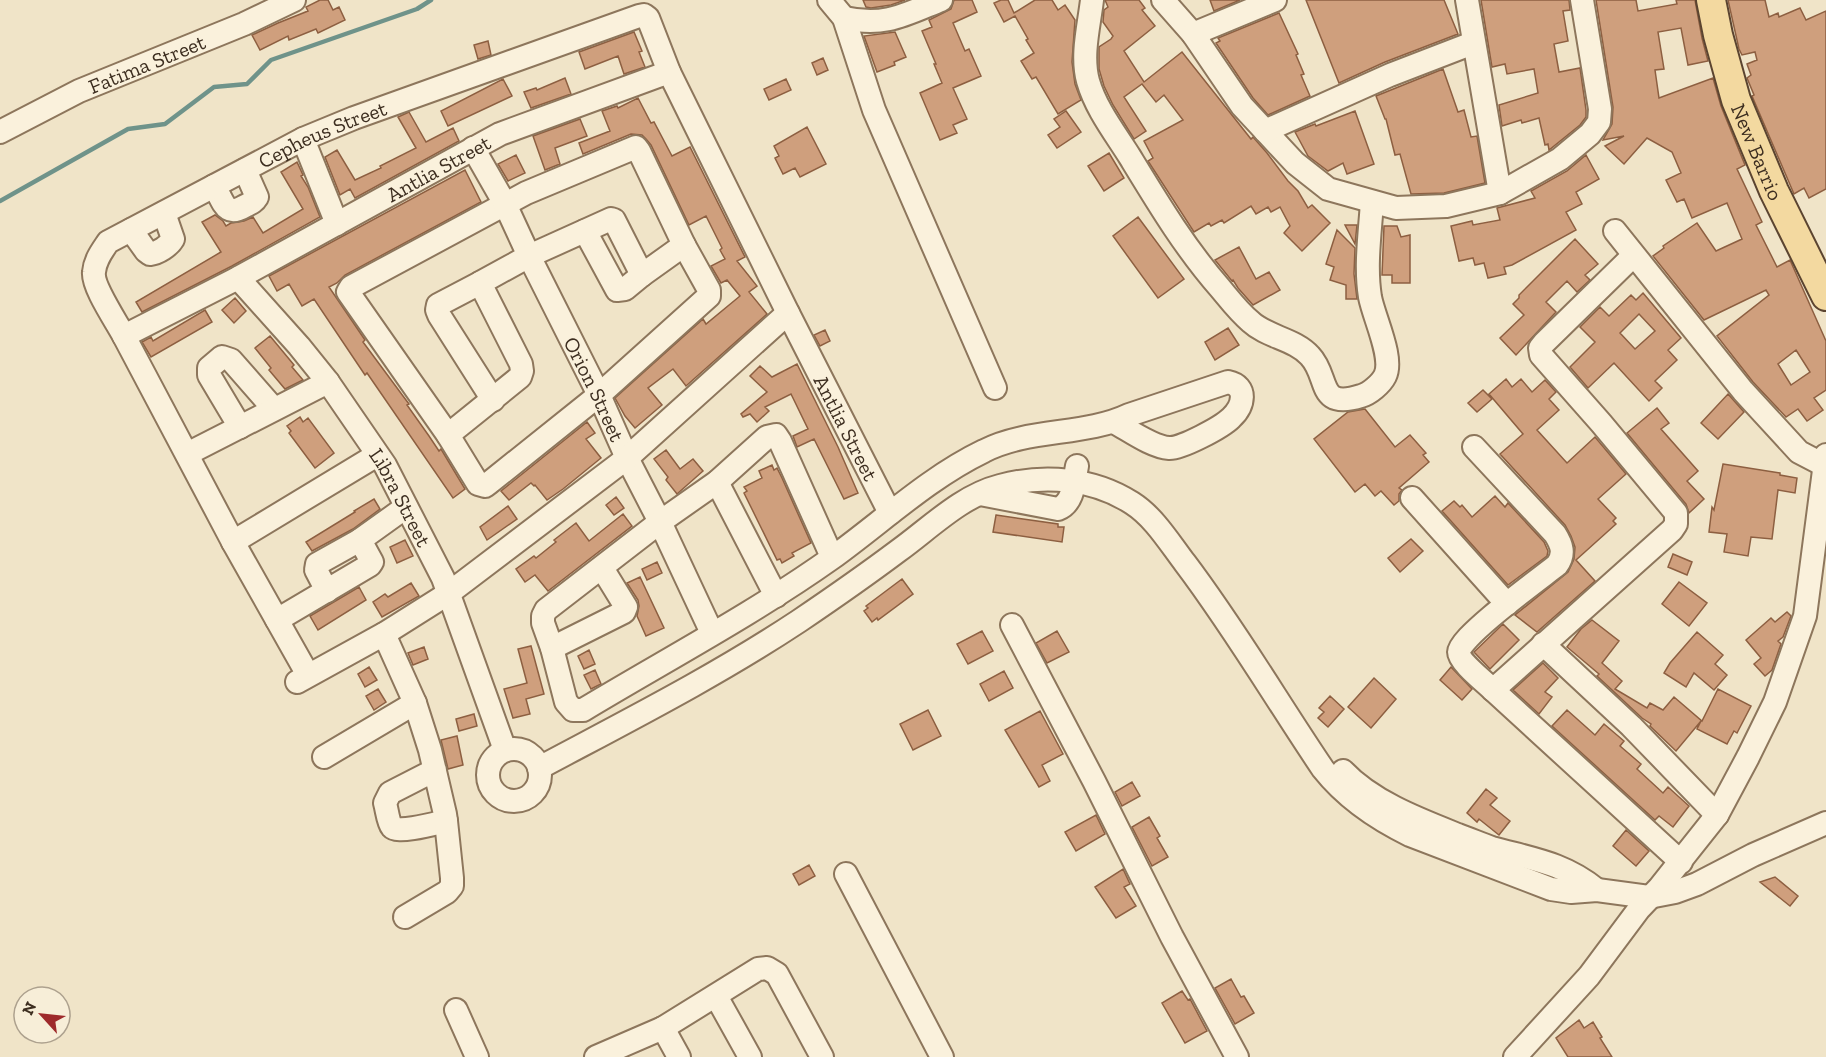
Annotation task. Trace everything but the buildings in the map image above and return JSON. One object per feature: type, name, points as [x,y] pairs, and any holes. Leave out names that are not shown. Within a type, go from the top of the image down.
[{"type":"main road","name":"New Barrio","points":[[1711,0],[1736,99],[1774,191],[1826,296]]},
{"type":"street","name":"Fatima Street","points":[[0,132],[79,91],[244,24],[294,0]]},
{"type":"street","points":[[829,0],[844,18],[874,110],[995,388]]},
{"type":"street","points":[[844,18],[861,22],[885,21],[941,0]]},
{"type":"street","points":[[1092,0],[1086,46],[1088,81],[1107,120],[1165,214],[1202,268],[1241,312],[1252,323],[1309,355],[1317,366],[1325,388],[1331,396],[1341,401],[1365,395],[1384,378],[1388,367],[1370,290],[1368,246],[1372,202]]},
{"type":"street","points":[[1163,0],[1193,33],[1242,106],[1295,163],[1328,189],[1396,208],[1446,206],[1500,193],[1560,159],[1590,134],[1599,122],[1600,109],[1582,0]]},
{"type":"street","points":[[1193,33],[1275,0]]},
{"type":"street","points":[[1467,0],[1500,193]]},
{"type":"street","name":"Cepheus Street","points":[[124,336],[95,283],[94,271],[99,255],[108,242],[303,139],[354,118],[644,15],[648,18],[669,72]]},
{"type":"street","points":[[1265,131],[1390,75],[1473,43]]},
{"type":"street","name":"Antlia Street","points":[[124,336],[238,278],[473,148],[512,129],[669,72],[890,513]]},
{"type":"street","points":[[303,139],[337,224]]},
{"type":"street","points":[[636,147],[684,245],[709,290],[709,296],[599,395],[485,486],[478,484],[448,435],[348,292],[351,288],[505,204],[555,180],[636,147]]},
{"type":"street","name":"Orion Street","points":[[473,148],[505,204],[712,633]]},
{"type":"street","points":[[214,186],[228,210],[237,211],[255,201],[256,197],[245,170]]},
{"type":"street","points":[[132,230],[146,251],[154,254],[171,244],[173,239],[164,213]]},
{"type":"street","points":[[493,400],[439,315],[438,305],[529,256],[611,219],[614,220],[642,275]]},
{"type":"street","points":[[585,231],[617,290],[625,288],[684,245]]},
{"type":"street","points":[[1515,1057],[1588,976],[1649,897],[1681,862],[1718,815],[1775,702],[1805,616],[1825,460],[1799,452],[1750,399],[1615,231]]},
{"type":"street","points":[[1493,690],[1676,524],[1676,513],[1541,355],[1540,348],[1544,343],[1633,256]]},
{"type":"street","name":"Libra Street","points":[[238,278],[300,346],[328,382],[385,465],[450,593],[504,750]]},
{"type":"street","points":[[448,435],[520,377],[522,371],[521,364],[480,283]]},
{"type":"street","points":[[124,336],[277,620],[302,679],[384,634],[450,593],[627,458],[788,313]]},
{"type":"street","points":[[240,427],[209,375],[209,368],[222,357],[231,360],[274,409]]},
{"type":"street","points":[[187,454],[328,382]]},
{"type":"street","points":[[832,557],[776,435],[767,437],[717,482],[660,522],[546,610],[543,624],[552,648],[566,702],[573,710],[583,710],[776,596],[832,557],[937,479],[986,449],[1032,435],[1114,422],[1228,382],[1240,387],[1242,396],[1232,417],[1202,436],[1178,447],[1168,448],[1152,443],[1114,422]]},
{"type":"street","points":[[1474,447],[1555,534],[1561,543],[1562,551],[1561,560],[1557,566],[1466,639],[1459,649],[1459,654],[1464,662],[1493,690],[1681,862]]},
{"type":"street","points":[[233,542],[377,455]]},
{"type":"street","points":[[536,761],[675,695],[710,667],[822,605],[857,582],[948,514],[976,488],[1076,474],[1132,503],[1164,525],[1323,769],[1334,783],[1355,792],[1366,810],[1410,835],[1487,855],[1535,858],[1557,865],[1584,879],[1597,890]]},
{"type":"street","points":[[717,482],[776,596]]},
{"type":"street","points":[[1412,498],[1507,604]]},
{"type":"street","points":[[277,620],[372,562],[360,540],[406,507]]},
{"type":"street","points":[[552,648],[624,612],[626,606],[602,568]]},
{"type":"street","points":[[1012,625],[1172,937],[1237,1057]]},
{"type":"street","points":[[384,634],[415,703],[430,750],[446,821],[452,878],[452,886],[447,892],[405,917]]},
{"type":"street","points":[[1543,644],[1631,726],[1718,815]]},
{"type":"street","points":[[324,758],[415,703]]},
{"type":"street","points":[[513,748],[522,750],[536,761],[540,777],[538,785],[526,798],[518,801],[501,799],[489,786],[488,769],[491,761],[504,750],[513,748]]},
{"type":"street","points":[[435,770],[390,793],[385,803],[392,827],[396,829],[446,821]]},
{"type":"street","points":[[1487,855],[1551,889],[1570,892],[1597,890],[1649,897],[1675,892],[1697,884],[1753,855],[1826,823]]},
{"type":"street","points":[[1551,889],[1557,865]]},
{"type":"street","points":[[846,874],[942,1057]]},
{"type":"street","points":[[604,1056],[663,1028],[758,969],[767,968],[777,974],[822,1057]]},
{"type":"street","points":[[716,996],[750,1057]]},
{"type":"street","points":[[456,1010],[477,1057]]},
{"type":"street","points":[[663,1028],[679,1057]]},
{"type":"waterway","points":[[0,201],[128,129],[165,124],[214,87],[247,84],[271,60],[417,9],[431,0]]}]
